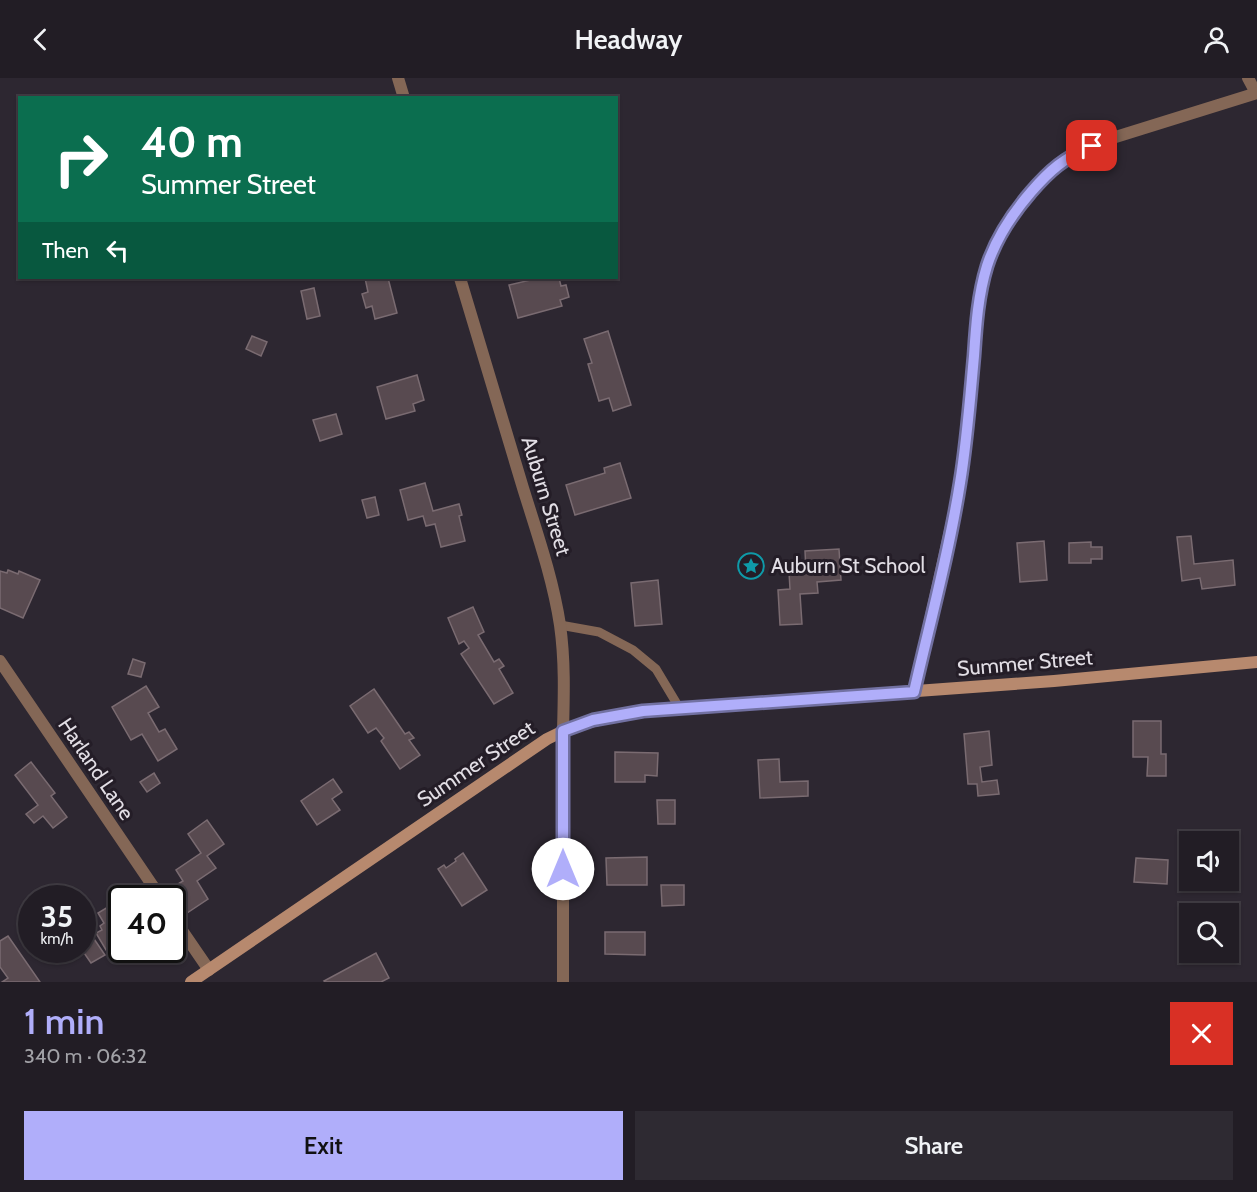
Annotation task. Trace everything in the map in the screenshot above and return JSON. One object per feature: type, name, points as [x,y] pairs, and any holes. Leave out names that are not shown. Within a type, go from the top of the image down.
[{"type":"main road","name":"Summer Street","points":[[191,982],[547,739],[578,725],[643,711],[1065,680],[1257,662]]},
{"type":"street","points":[[398,78],[403,96]]},
{"type":"street","points":[[914,692],[958,495],[966,444],[977,316],[983,283],[992,252],[1005,226],[1046,176],[1077,152],[1106,140],[1257,93],[1248,78]]},
{"type":"street","name":"Auburn Street","points":[[460,279],[541,547],[560,625],[564,680],[563,982]]},
{"type":"street","name":"Harland Lane","points":[[0,661],[152,885]]},
{"type":"street","points":[[186,936],[209,970]]},
{"type":"lane","points":[[560,625],[599,632],[633,650],[656,669],[680,709]]},
{"type":"building","points":[[365,279],[388,279],[397,313],[375,319],[372,306],[366,308],[362,294],[368,292]]},
{"type":"building","points":[[535,279],[559,279],[561,286],[566,285],[569,297],[560,300],[562,306],[518,318],[509,285]]},
{"type":"building","points":[[314,288],[320,316],[307,319],[301,291]]},
{"type":"building","points":[[608,331],[631,405],[613,411],[609,398],[599,401],[588,364],[592,363],[584,339]]},
{"type":"building","points":[[252,336],[267,342],[261,356],[246,349]]},
{"type":"building","points":[[417,375],[424,400],[413,404],[415,411],[386,419],[377,387]]},
{"type":"building","points":[[336,414],[342,434],[320,441],[313,420]]},
{"type":"building","points":[[620,463],[631,498],[575,515],[566,485],[605,473],[604,468]]},
{"type":"building","points":[[425,483],[433,511],[459,504],[462,515],[459,516],[465,541],[441,547],[435,524],[426,526],[423,516],[408,520],[400,490]]},
{"type":"building","points":[[375,497],[379,515],[367,518],[362,500]]},
{"type":"building","points":[[1191,536],[1194,564],[1233,560],[1235,585],[1202,589],[1200,578],[1182,581],[1177,537]]},
{"type":"building","points":[[1044,541],[1047,580],[1020,582],[1017,543]]},
{"type":"building","points":[[1091,542],[1091,547],[1102,547],[1102,559],[1091,559],[1091,563],[1069,563],[1069,543]]},
{"type":"building","points":[[839,549],[841,580],[817,582],[818,593],[800,594],[802,624],[780,625],[778,590],[790,589],[789,572],[806,571],[805,551]]},
{"type":"building","points":[[8,570],[18,574],[19,571],[40,580],[23,618],[0,608],[0,571],[7,573]]},
{"type":"building","points":[[658,580],[662,624],[635,626],[631,583]]},
{"type":"building","points":[[473,607],[484,632],[478,635],[494,662],[499,659],[504,666],[499,669],[513,693],[494,704],[461,654],[469,648],[464,641],[459,644],[448,618]]},
{"type":"building","points":[[133,659],[145,663],[141,677],[128,674]]},
{"type":"building","points":[[146,686],[159,707],[148,713],[159,732],[165,729],[177,749],[158,761],[142,734],[131,740],[112,707]]},
{"type":"building","points":[[374,689],[405,734],[409,732],[414,738],[409,740],[420,755],[400,769],[381,741],[384,738],[376,728],[368,733],[350,706]]},
{"type":"building","points":[[1133,721],[1161,721],[1161,754],[1166,754],[1166,776],[1147,776],[1148,757],[1133,757]]},
{"type":"building","points":[[989,731],[992,765],[980,767],[982,782],[997,780],[999,794],[978,796],[977,784],[968,784],[964,734]]},
{"type":"building","points":[[615,752],[658,753],[657,776],[645,775],[645,782],[615,782]]},
{"type":"building","points":[[779,759],[780,782],[808,781],[808,796],[760,798],[758,760]]},
{"type":"building","points":[[31,762],[55,793],[51,796],[67,817],[53,828],[43,816],[34,823],[26,814],[38,805],[15,775]]},
{"type":"building","points":[[154,773],[160,783],[147,792],[140,782]]},
{"type":"building","points":[[333,779],[342,792],[332,799],[340,810],[317,825],[301,801]]},
{"type":"building","points":[[657,800],[675,800],[675,824],[658,824]]},
{"type":"building","points":[[207,820],[224,844],[207,856],[216,868],[197,881],[208,899],[187,913],[186,885],[176,885],[183,881],[176,870],[201,853],[188,834]]},
{"type":"building","points":[[463,853],[487,890],[462,906],[438,869],[444,865],[446,868]]},
{"type":"building","points":[[647,857],[647,885],[607,885],[606,858]]},
{"type":"building","points":[[1136,858],[1168,860],[1167,884],[1134,882]]},
{"type":"building","points":[[661,885],[684,885],[684,905],[662,906]]},
{"type":"building","points":[[108,907],[108,953],[96,933],[102,930],[100,926],[104,923],[98,913]]},
{"type":"building","points":[[605,932],[645,932],[645,955],[605,954]]},
{"type":"building","points":[[8,936],[18,950],[18,963],[27,963],[40,982],[2,982],[8,978],[0,967],[0,941]]},
{"type":"building","points":[[96,942],[105,955],[96,960]]},
{"type":"building","points":[[376,953],[389,978],[381,982],[324,981]]},
{"type":"place","name":"Auburn St School","points":[[751,566]]},
{"type":"route","points":[[563,869],[563,731],[593,720],[643,711],[914,692],[958,495],[966,444],[977,316],[987,266],[1005,226],[1029,194],[1064,160],[1092,146]]}]
